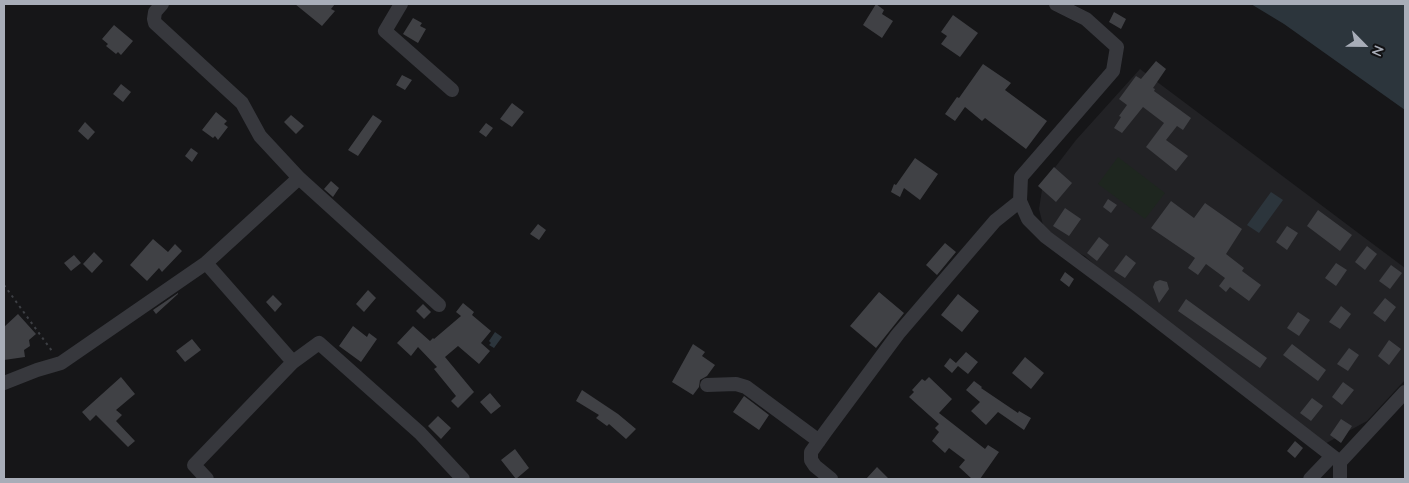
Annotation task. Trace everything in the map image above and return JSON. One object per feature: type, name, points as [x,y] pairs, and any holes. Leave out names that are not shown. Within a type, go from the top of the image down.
[{"type":"street","points":[[162,4],[155,12],[154,23],[242,103],[260,136],[299,178],[439,305]]},
{"type":"street","points":[[401,4],[385,31],[452,90]]},
{"type":"street","points":[[1056,4],[1086,19],[1116,47],[1113,71],[1021,177],[1020,201],[1028,219],[1046,237],[1336,459],[1340,479]]},
{"type":"street","points":[[4,383],[61,363],[206,262],[299,178]]},
{"type":"street","points":[[831,479],[815,466],[811,460],[812,452],[819,441],[898,334],[996,221],[1020,201]]},
{"type":"street","points":[[206,262],[293,362]]},
{"type":"street","points":[[207,479],[194,465],[293,362],[318,343],[420,433],[462,479]]},
{"type":"street","points":[[707,385],[736,384],[746,387],[819,441]]},
{"type":"street","points":[[1310,479],[1336,459],[1405,392]]},
{"type":"path","points":[[4,286],[61,363]]},
{"type":"shaded area","points":[[1251,4],[1405,4],[1405,110],[1284,24]]},
{"type":"shaded area","points":[[1140,69],[1405,268],[1405,380],[1367,421],[1321,446],[1132,301],[1085,256],[1046,237],[1039,209],[1043,183],[1076,140]]},
{"type":"shaded area","points":[[1118,157],[1165,193],[1145,219],[1098,184]]},
{"type":"shaded area","points":[[1271,192],[1283,200],[1259,233],[1247,225]]},
{"type":"shaded area","points":[[495,332],[502,337],[494,348],[489,345],[491,343],[489,341]]},
{"type":"building","points":[[295,4],[335,4],[331,9],[335,11],[322,26]]},
{"type":"building","points":[[876,4],[884,10],[882,14],[893,21],[882,38],[863,25]]},
{"type":"building","points":[[1114,12],[1126,19],[1121,29],[1109,22]]},
{"type":"building","points":[[953,15],[978,33],[960,57],[941,44],[947,36],[941,32]]},
{"type":"building","points":[[413,18],[422,23],[420,26],[426,29],[418,43],[403,34]]},
{"type":"building","points":[[114,25],[133,41],[121,55],[118,52],[116,54],[106,46],[108,44],[102,39]]},
{"type":"building","points":[[1156,61],[1166,69],[1153,88],[1155,89],[1154,91],[1191,118],[1183,130],[1177,126],[1166,140],[1188,156],[1176,171],[1146,147],[1164,123],[1143,107],[1122,133],[1114,128],[1121,117],[1119,116],[1127,105],[1119,99],[1136,76],[1141,79]]},
{"type":"building","points":[[983,64],[1011,83],[1005,90],[1047,121],[1026,149],[985,118],[982,121],[965,107],[955,121],[945,114]]},
{"type":"building","points":[[402,75],[412,80],[405,90],[396,85]]},
{"type":"building","points":[[121,84],[131,92],[123,102],[113,94]]},
{"type":"building","points":[[512,103],[524,112],[512,127],[500,119]]},
{"type":"building","points":[[216,112],[227,121],[224,124],[228,127],[218,140],[215,136],[213,138],[202,130]]},
{"type":"building","points":[[291,115],[304,126],[296,134],[284,122]]},
{"type":"building","points":[[373,115],[382,121],[358,156],[348,150]]},
{"type":"building","points":[[85,122],[95,132],[88,140],[78,131]]},
{"type":"building","points":[[486,123],[493,128],[486,137],[479,132]]},
{"type":"building","points":[[191,148],[198,153],[192,162],[185,156]]},
{"type":"building","points":[[915,158],[938,174],[920,200],[904,188],[900,197],[891,192],[894,184],[896,185]]},
{"type":"building","points":[[1054,167],[1072,183],[1056,202],[1038,186]]},
{"type":"building","points":[[331,181],[339,188],[333,197],[324,189]]},
{"type":"building","points":[[1108,199],[1117,205],[1111,213],[1103,207]]},
{"type":"building","points":[[1171,201],[1194,218],[1205,203],[1242,229],[1226,254],[1244,268],[1242,271],[1261,285],[1249,301],[1230,287],[1226,292],[1219,286],[1225,278],[1206,264],[1198,275],[1188,268],[1195,258],[1151,228]]},
{"type":"building","points":[[1065,208],[1081,219],[1069,236],[1053,226]]},
{"type":"building","points":[[1318,210],[1352,235],[1340,251],[1307,226]]},
{"type":"building","points":[[538,224],[546,230],[539,240],[530,234]]},
{"type":"building","points":[[1287,226],[1298,233],[1287,250],[1276,242]]},
{"type":"building","points":[[1099,237],[1109,245],[1097,261],[1087,253]]},
{"type":"building","points":[[153,239],[168,252],[175,244],[182,251],[162,272],[159,268],[147,281],[130,265]]},
{"type":"building","points":[[945,243],[956,252],[937,275],[926,265]]},
{"type":"building","points":[[1367,246],[1377,254],[1365,270],[1355,262]]},
{"type":"building","points":[[94,252],[103,261],[92,273],[83,264]]},
{"type":"building","points":[[74,255],[81,263],[71,271],[64,263]]},
{"type":"building","points":[[1126,255],[1136,263],[1125,278],[1114,271]]},
{"type":"building","points":[[1336,263],[1347,270],[1336,286],[1325,278]]},
{"type":"building","points":[[1391,265],[1402,273],[1390,289],[1379,281]]},
{"type":"building","points":[[1065,272],[1074,279],[1069,287],[1060,280]]},
{"type":"building","points":[[1160,280],[1167,282],[1169,289],[1159,303],[1153,287],[1155,282]]},
{"type":"building","points":[[368,290],[376,298],[364,312],[356,304]]},
{"type":"building","points":[[879,292],[904,313],[876,348],[850,326]]},
{"type":"building","points":[[178,294],[156,314],[153,310]]},
{"type":"building","points":[[958,294],[979,311],[962,332],[941,315]]},
{"type":"building","points":[[273,295],[282,304],[275,312],[266,302]]},
{"type":"building","points":[[1385,298],[1396,307],[1385,322],[1373,313]]},
{"type":"building","points":[[1186,299],[1267,358],[1260,368],[1178,311]]},
{"type":"building","points":[[463,303],[474,312],[472,315],[491,331],[481,343],[490,351],[479,364],[458,346],[445,357],[474,392],[458,408],[451,401],[456,396],[434,369],[437,367],[418,347],[411,356],[397,343],[413,326],[430,341],[434,339],[461,316],[456,312]]},
{"type":"building","points":[[423,304],[431,312],[424,319],[416,311]]},
{"type":"building","points":[[1341,306],[1351,314],[1340,329],[1329,322]]},
{"type":"building","points":[[1298,312],[1310,320],[1299,336],[1287,328]]},
{"type":"building","points":[[18,314],[36,334],[29,340],[30,346],[24,350],[25,357],[4,360],[4,327]]},
{"type":"building","points":[[353,326],[367,337],[369,333],[377,339],[361,362],[339,346]]},
{"type":"building","points":[[192,339],[201,350],[185,362],[176,351]]},
{"type":"building","points":[[1389,340],[1401,349],[1389,365],[1378,356]]},
{"type":"building","points":[[693,344],[705,352],[702,356],[715,365],[707,376],[700,380],[699,387],[693,395],[672,382]]},
{"type":"building","points":[[1292,344],[1326,370],[1318,381],[1283,355]]},
{"type":"building","points":[[1349,348],[1359,355],[1348,371],[1337,364]]},
{"type":"building","points":[[966,352],[978,362],[968,374],[958,366],[952,373],[944,366],[950,358],[956,363]]},
{"type":"building","points":[[1025,357],[1044,373],[1031,389],[1012,373]]},
{"type":"building","points":[[121,377],[135,394],[116,410],[122,415],[116,421],[135,441],[128,447],[96,415],[90,421],[82,412]]},
{"type":"building","points":[[929,377],[952,399],[939,413],[985,449],[988,445],[999,452],[980,479],[972,479],[959,467],[965,460],[949,448],[945,453],[932,441],[939,432],[935,428],[939,424],[909,397],[914,392],[912,390],[922,379],[925,381]]},
{"type":"building","points":[[974,381],[981,388],[1018,413],[1019,411],[1031,418],[1024,430],[998,412],[986,425],[971,411],[980,402],[966,390]]},
{"type":"building","points":[[1343,382],[1354,390],[1342,405],[1332,397]]},
{"type":"building","points":[[582,390],[618,414],[636,429],[626,439],[609,424],[607,426],[596,418],[599,415],[576,401]]},
{"type":"building","points":[[490,393],[501,406],[491,414],[480,402]]},
{"type":"building","points":[[744,396],[769,415],[759,430],[733,412]]},
{"type":"building","points":[[1312,398],[1323,406],[1311,421],[1300,413]]},
{"type":"building","points":[[438,416],[451,428],[441,439],[428,426]]},
{"type":"building","points":[[1341,419],[1352,426],[1341,443],[1330,435]]},
{"type":"building","points":[[1295,441],[1303,448],[1295,458],[1287,451]]},
{"type":"building","points":[[515,449],[529,468],[516,479],[501,460]]},
{"type":"building","points":[[877,467],[889,479],[866,479]]}]
